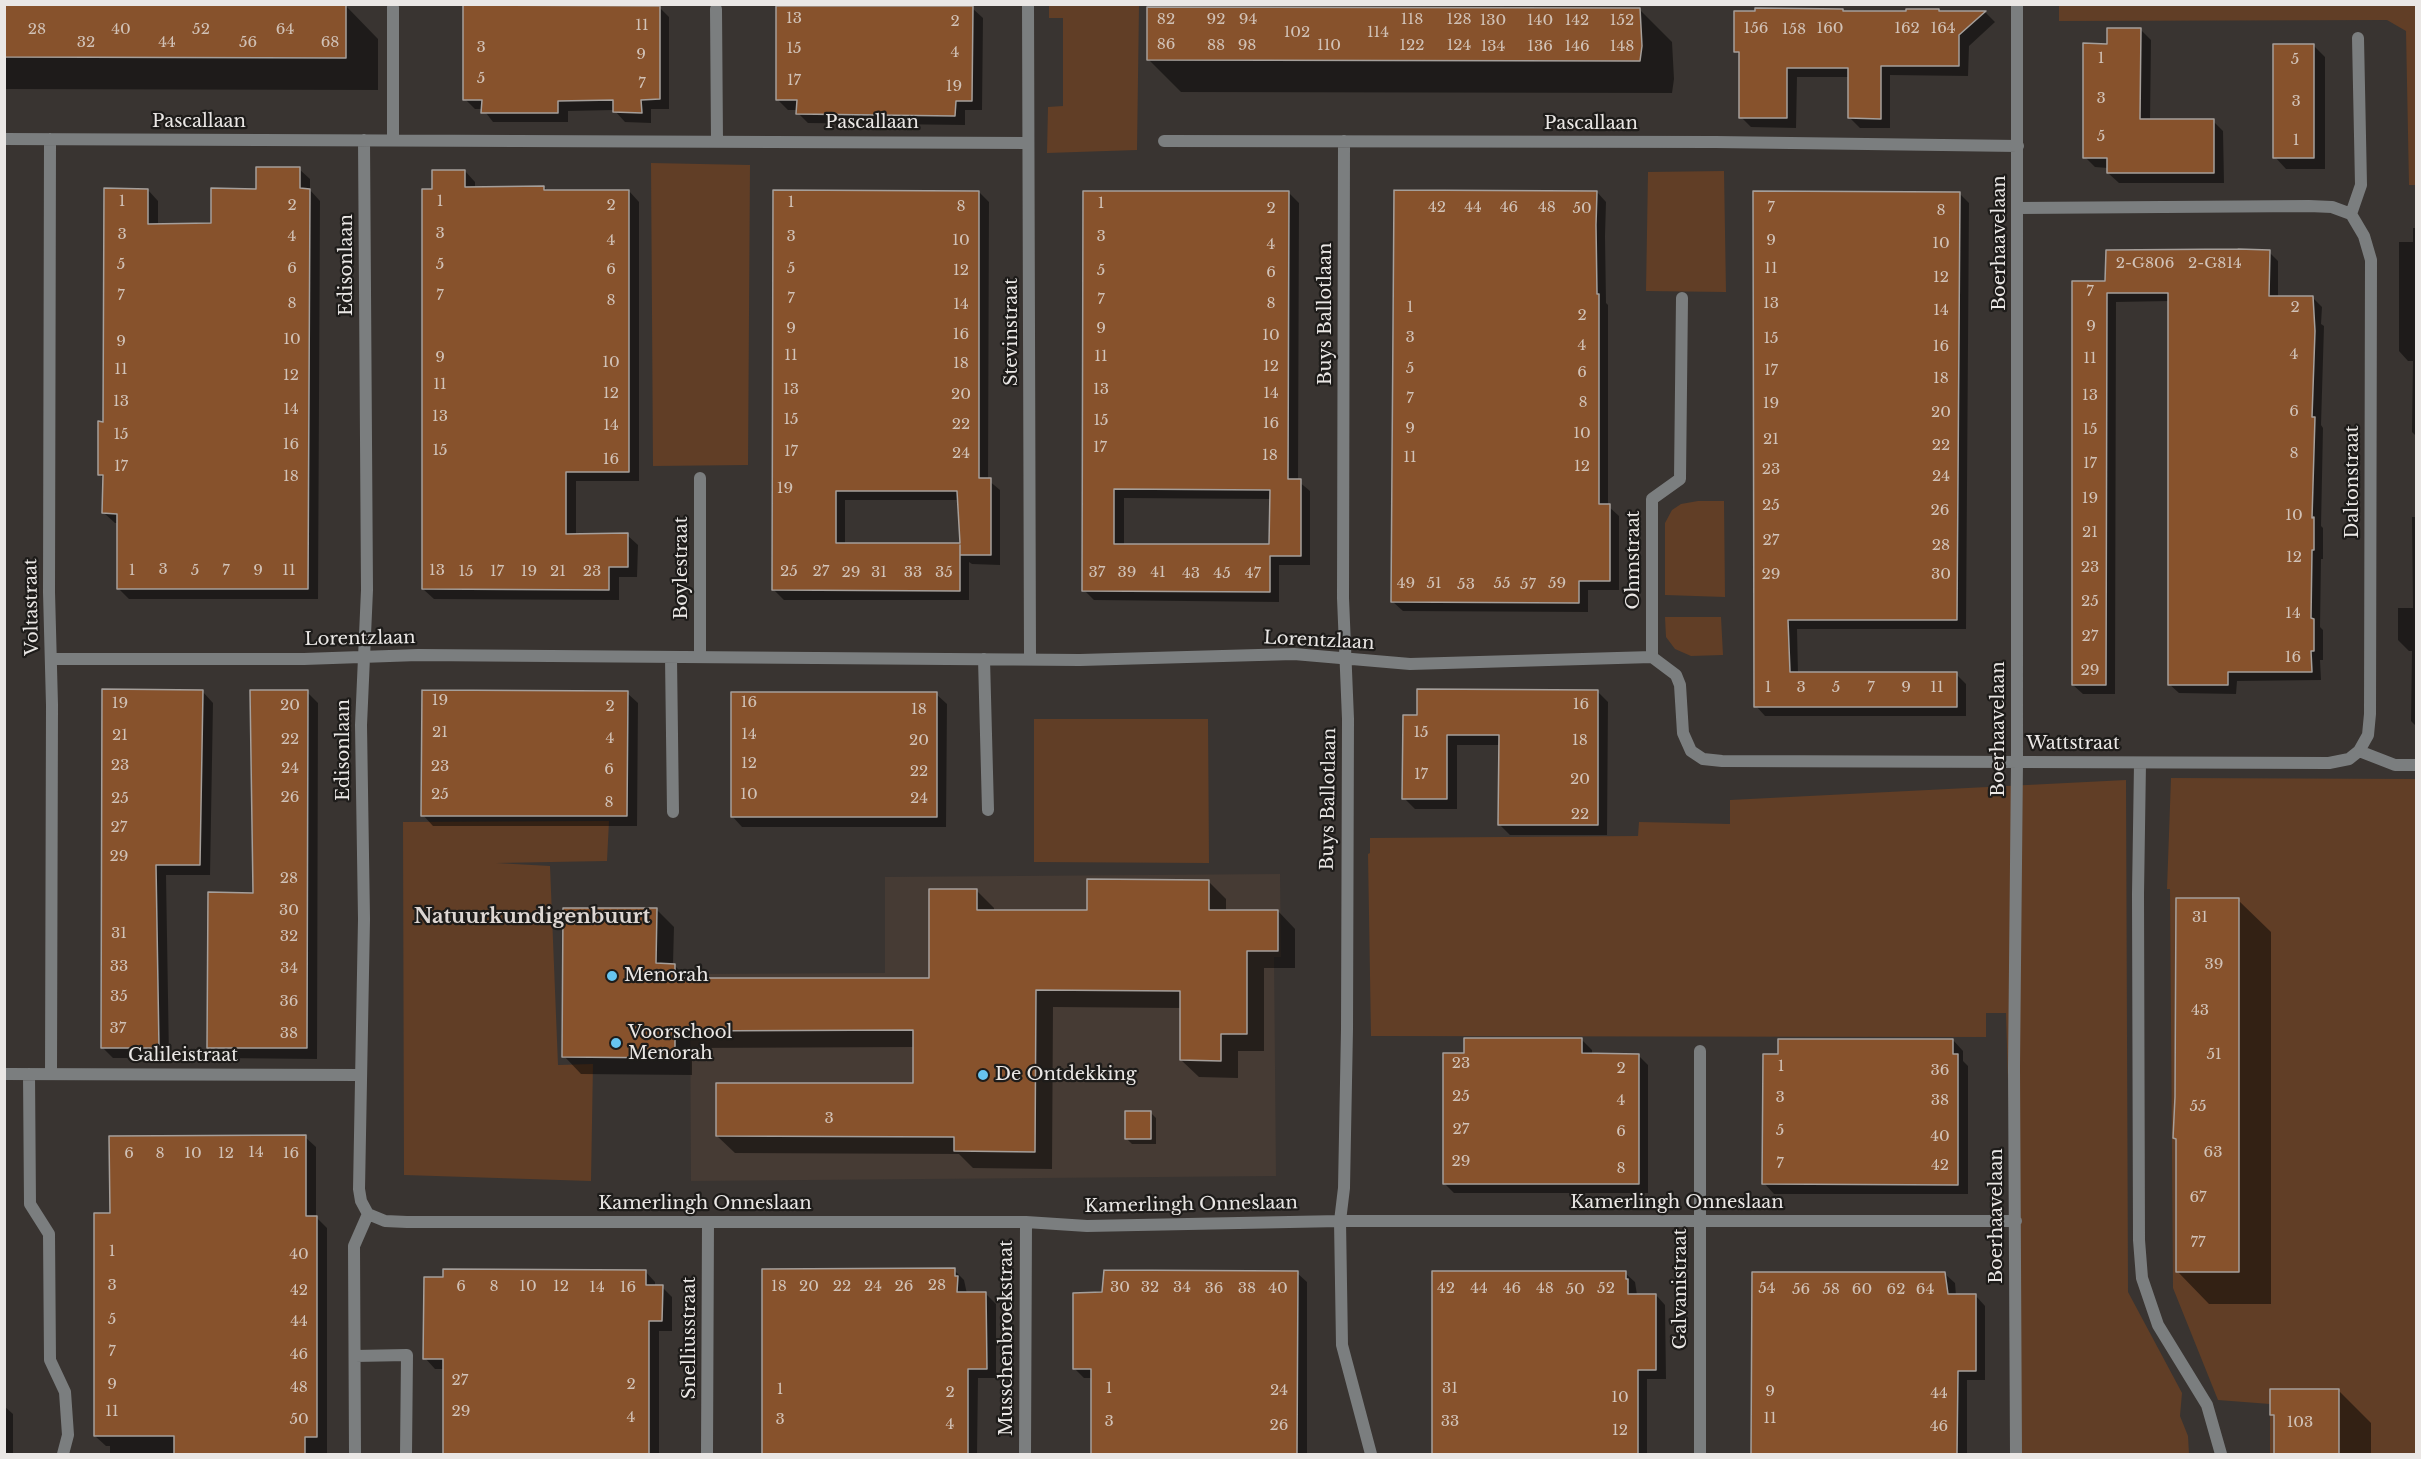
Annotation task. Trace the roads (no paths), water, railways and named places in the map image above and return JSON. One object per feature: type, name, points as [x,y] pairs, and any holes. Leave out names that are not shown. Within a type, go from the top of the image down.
[{"type":"street","name":"Stevinstraat","points":[[1028,4],[1029,659]]},
{"type":"street","name":"Boerhaavelaan","points":[[2016,1455],[2014,1067],[2017,762],[2017,4]]},
{"type":"street","points":[[393,7],[393,140]]},
{"type":"street","points":[[716,9],[717,141]]},
{"type":"street","points":[[2018,208],[2309,206],[2332,207],[2351,214],[2361,185],[2358,38]]},
{"type":"street","name":"Pascallaan","points":[[4,139],[1028,142]]},
{"type":"street","name":"Voltastraat","points":[[50,139],[51,1074]]},
{"type":"street","name":"Edisonlaan","points":[[364,140],[367,590],[361,725],[364,919],[359,1188],[361,1201],[368,1214]]},
{"type":"street","name":"Pascallaan","points":[[1164,141],[2018,146]]},
{"type":"street","name":"Buys Ballotlaan","points":[[1344,141],[1343,598],[1348,718],[1347,1029],[1344,1188],[1340,1221],[1342,1345],[1371,1455]]},
{"type":"street","name":"Daltonstraat","points":[[2351,214],[2364,236],[2371,261],[2370,714],[2368,735],[2354,755]]},
{"type":"street","name":"Ohmstraat","points":[[1652,657],[1652,499],[1680,480],[1682,298]]},
{"type":"street","name":"Boylestraat","points":[[700,478],[700,657]]},
{"type":"street","name":"Lorentzlaan","points":[[51,658],[418,655],[1080,660],[1294,654],[1410,664],[1652,657]]},
{"type":"street","points":[[671,657],[673,812]]},
{"type":"street","name":"Wattstraat","points":[[1652,657],[1676,675],[1680,685],[1683,733],[1691,751],[1703,759],[1722,761],[2330,763],[2354,755]]},
{"type":"street","points":[[984,659],[988,810]]},
{"type":"street","points":[[2354,755],[2395,765],[2416,765]]},
{"type":"street","points":[[2140,763],[2138,1180],[2142,1278],[2158,1325],[2207,1405],[2221,1455]]},
{"type":"street","name":"Galvanistraat","points":[[1700,1455],[1701,1051]]},
{"type":"street","name":"Galileistraat","points":[[4,1074],[361,1075]]},
{"type":"street","points":[[29,1074],[30,1204],[49,1234],[50,1360],[65,1392],[68,1435],[63,1455]]},
{"type":"street","points":[[355,1455],[354,1246],[368,1214]]},
{"type":"street","name":"Kamerlingh Onneslaan","points":[[368,1214],[385,1221],[407,1222],[1026,1222],[1087,1226],[1340,1221],[2016,1221]]},
{"type":"street","name":"Snelliusstraat","points":[[707,1455],[708,1222]]},
{"type":"street","name":"Musschenbroekstraat","points":[[1025,1455],[1026,1222]]},
{"type":"street","points":[[355,1356],[406,1355],[406,1455]]},
{"type":"place","name":"Menorah","points":[[612,976]]},
{"type":"place","name":"Voorschool Menorah","points":[[616,1043]]},
{"type":"place","name":"De Ontdekking","points":[[983,1075]]},
{"type":"district","name":"Natuurkundigenbuurt","points":[[532,917]]}]
